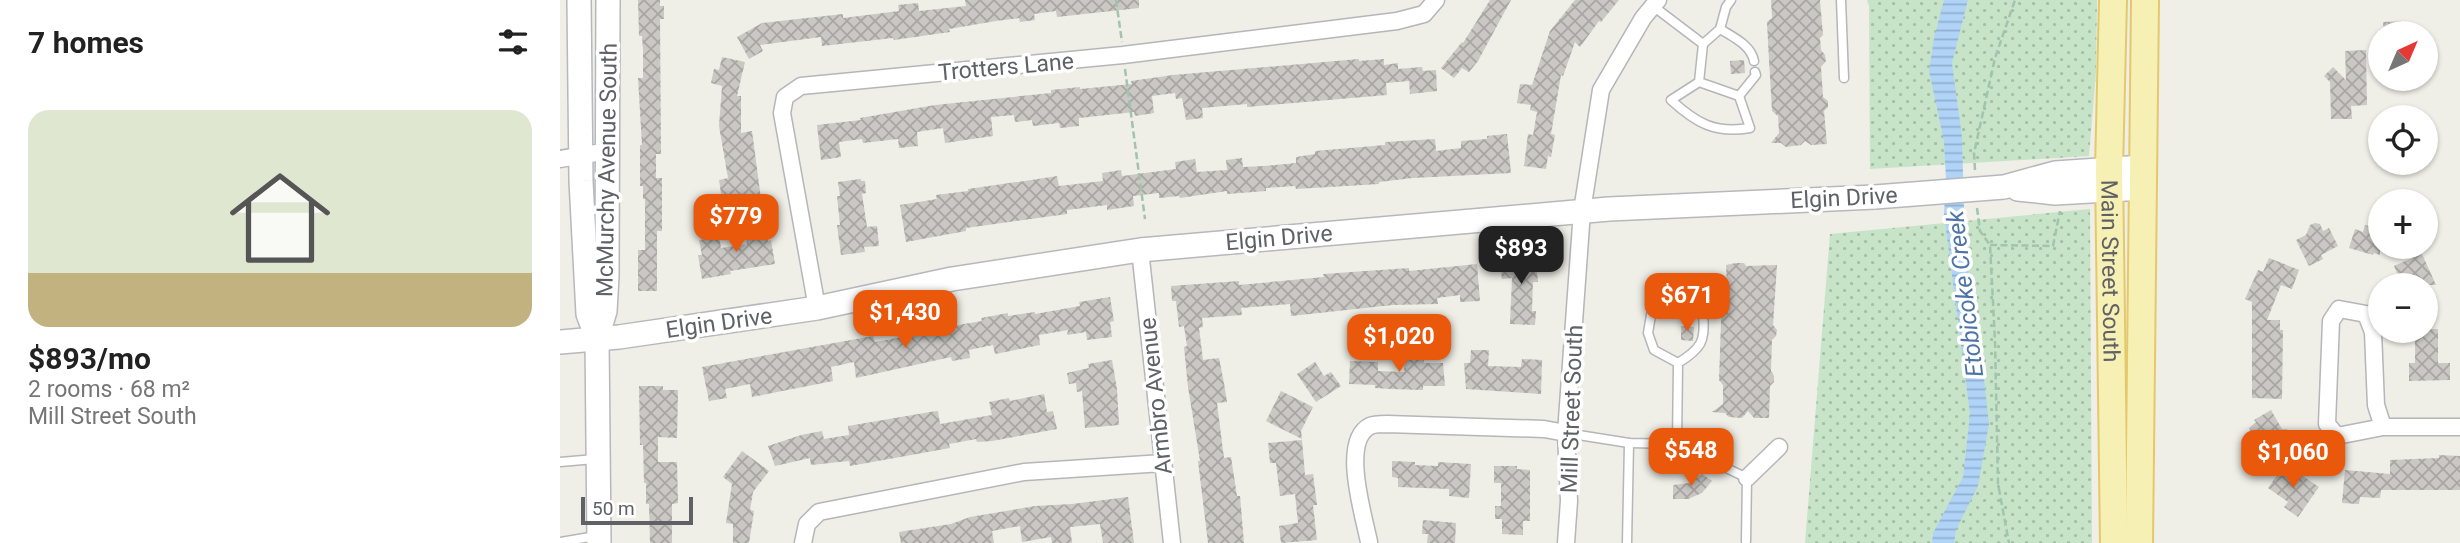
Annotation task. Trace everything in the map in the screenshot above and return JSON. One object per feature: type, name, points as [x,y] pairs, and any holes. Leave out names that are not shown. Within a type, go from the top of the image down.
[{"type":"main road","name":"Main Street South","points":[[2113,0],[2110,180],[2114,543]]},
{"type":"main road","name":"Main Street South","points":[[2140,543],[2145,0]]},
{"type":"street","name":"McMurchy Avenue South","points":[[579,0],[570,158],[588,314],[597,338]]},
{"type":"street","name":"McMurchy Avenue South","points":[[599,539],[597,338],[605,311],[608,0]]},
{"type":"street","name":"Trotters Lane","points":[[817,309],[782,113],[785,97],[801,86],[1124,55],[1397,21],[1424,14],[1436,0]]},
{"type":"street","name":"Mill Street South","points":[[1566,543],[1569,501],[1566,433],[1582,211],[1601,90],[1643,18],[1656,3]]},
{"type":"street","points":[[570,158],[608,151]]},
{"type":"street","name":"Elgin Drive","points":[[560,342],[619,337],[817,309],[952,279],[1140,250],[1582,211],[1875,197],[2004,187],[2054,193],[2110,180],[2144,178]]},
{"type":"street","name":"Armbro Avenue","points":[[1140,250],[1172,543]]},
{"type":"street","points":[[2383,427],[2376,405],[2373,332],[2366,314],[2339,309],[2332,321],[2327,424],[2337,436],[2383,427],[2460,427]]},
{"type":"street","points":[[1369,542],[1354,458],[1358,438],[1371,425],[1518,428],[1566,433]]},
{"type":"street","points":[[1747,478],[1779,447]]},
{"type":"street","points":[[803,543],[807,524],[819,512],[1024,472],[1163,463]]},
{"type":"lane","points":[[1699,82],[1703,44],[1720,29],[1726,7],[1731,0]]},
{"type":"lane","points":[[1841,0],[1844,78]]},
{"type":"lane","points":[[1656,3],[1703,44]]},
{"type":"lane","points":[[1720,29],[1740,41],[1753,54],[1754,61]]},
{"type":"lane","points":[[1739,96],[1756,75],[1755,72]]},
{"type":"lane","points":[[1699,82],[1671,100],[1688,116],[1711,127],[1732,131],[1750,128],[1739,96]]},
{"type":"lane","points":[[1699,82],[1739,96]]},
{"type":"lane","points":[[1668,300],[1687,300],[1703,315],[1705,334],[1695,353],[1678,363],[1654,350],[1648,333],[1651,315],[1668,300]]},
{"type":"lane","points":[[1677,444],[1678,363]]},
{"type":"lane","points":[[1566,433],[1629,443],[1677,444],[1747,478],[1746,541]]},
{"type":"lane","points":[[1627,543],[1629,443]]},
{"type":"lane","points":[[560,462],[598,459]]},
{"type":"lane","points":[[560,542],[599,539]]},
{"type":"path","points":[[1116,0],[1145,219]]},
{"type":"path","points":[[1976,176],[1974,153],[1995,58],[2015,0]]},
{"type":"path","points":[[1977,200],[1980,230],[1990,245],[1998,484],[2009,543]]},
{"type":"path","points":[[1990,245],[2053,246],[2061,204]]},
{"type":"green space","points":[[1867,0],[2097,0],[2096,72],[2089,156],[1870,169]]},
{"type":"green space","points":[[2090,209],[2092,543],[1805,543],[1830,234]]},
{"type":"water","name":"Etobicoke Creek","points":[[1944,0],[1968,0],[1952,63],[1962,137],[1965,246],[1989,424],[1978,486],[1956,530],[1954,543],[1932,543],[1933,533],[1963,477],[1970,414],[1944,214],[1944,141],[1929,71]]},
{"type":"building","points":[[638,0],[660,0],[660,6],[664,6],[664,19],[660,19],[661,154],[656,154],[656,178],[662,178],[662,231],[657,231],[657,291],[638,291],[638,250],[645,250],[645,199],[643,186],[640,186],[642,145],[638,78],[643,78],[643,50],[642,36],[639,36]]},
{"type":"building","points":[[965,0],[1139,0],[1139,8],[1057,17],[1056,11],[1034,14],[1035,20],[1020,22],[1019,18],[996,21],[949,29],[950,32],[894,40],[822,46],[821,37],[760,45],[763,51],[749,59],[737,37],[762,23],[899,11],[898,5],[918,3],[919,11],[966,6]]},
{"type":"building","points":[[1490,0],[1511,0],[1478,61],[1469,72],[1462,68],[1454,78],[1441,68],[1463,43]]},
{"type":"building","points":[[1575,0],[1619,0],[1580,47],[1575,42],[1563,76],[1561,75],[1551,134],[1555,135],[1546,169],[1524,166],[1528,134],[1533,135],[1537,112],[1530,110],[1531,105],[1517,103],[1520,84],[1532,85],[1550,31]]},
{"type":"building","points":[[1771,0],[1820,0],[1823,35],[1820,38],[1821,50],[1826,61],[1821,67],[1823,97],[1828,101],[1828,107],[1824,111],[1827,144],[1811,145],[1805,141],[1801,145],[1786,147],[1781,143],[1771,143],[1779,133],[1778,116],[1772,111],[1767,22],[1772,18]]},
{"type":"building","points":[[2366,50],[2367,105],[2351,106],[2352,119],[2331,119],[2330,82],[2324,76],[2333,67],[2346,80],[2345,51]]},
{"type":"building","points":[[722,57],[745,62],[737,96],[741,96],[741,133],[752,131],[761,199],[737,203],[736,198],[722,200],[719,180],[728,178],[719,126],[722,86],[711,83],[714,69],[719,70]]},
{"type":"building","points":[[1384,59],[1384,65],[1398,63],[1398,69],[1422,67],[1423,71],[1436,70],[1437,91],[1410,94],[1409,81],[1386,83],[1387,95],[1247,107],[1247,104],[1202,108],[1203,118],[1186,120],[1182,98],[1176,99],[1175,93],[1152,96],[1154,113],[1135,116],[1134,112],[1079,118],[1079,126],[1060,128],[1059,123],[1033,126],[1032,120],[1015,122],[1014,115],[991,117],[993,136],[945,143],[943,128],[917,132],[918,146],[899,148],[898,139],[863,143],[862,139],[839,142],[841,157],[821,160],[817,125],[861,120],[860,118],[935,105],[1051,93],[1051,90],[1132,84],[1131,81],[1173,75]]},
{"type":"building","points":[[1744,60],[1745,73],[1731,74],[1730,61]]},
{"type":"building","points":[[1507,134],[1511,173],[1413,178],[1379,184],[1266,188],[1266,191],[1227,194],[1227,191],[1180,198],[1159,198],[1159,193],[1133,196],[1134,206],[1107,210],[1107,205],[1067,210],[1067,214],[966,228],[966,231],[906,242],[900,205],[937,199],[936,195],[968,189],[1057,176],[1059,186],[1103,181],[1102,173],[1121,170],[1122,176],[1176,169],[1175,162],[1195,159],[1197,172],[1227,170],[1226,160],[1242,158],[1243,167],[1296,163],[1296,157],[1315,154],[1315,151],[1435,139],[1436,151],[1461,148],[1461,141]]},
{"type":"building","points":[[861,179],[865,181],[866,193],[862,194],[867,227],[877,226],[879,246],[864,247],[865,252],[841,255],[837,225],[840,225],[838,182]]},
{"type":"building","points":[[2320,224],[2323,231],[2329,228],[2338,246],[2321,255],[2323,259],[2309,266],[2296,240],[2306,235],[2310,225]]},
{"type":"building","points":[[2365,225],[2368,226],[2368,254],[2349,248],[2355,229],[2363,232]]},
{"type":"building","points":[[765,226],[768,241],[771,240],[775,264],[730,271],[731,274],[702,279],[698,255],[702,255],[699,240],[719,236],[721,248],[747,244],[745,229]]},
{"type":"building","points":[[1535,252],[1538,282],[1533,282],[1532,311],[1536,311],[1535,325],[1510,324],[1512,278],[1502,279],[1499,257]]},
{"type":"building","points":[[2269,258],[2299,270],[2292,289],[2281,285],[2267,320],[2280,320],[2280,330],[2283,330],[2282,399],[2252,398],[2252,302],[2245,299],[2258,270],[2263,272]]},
{"type":"building","points":[[2410,259],[2424,259],[2431,273],[2397,273],[2394,266]]},
{"type":"building","points":[[1744,263],[1746,266],[1777,265],[1773,325],[1777,330],[1772,340],[1771,371],[1774,382],[1770,386],[1769,418],[1754,418],[1748,411],[1742,418],[1712,412],[1723,404],[1723,385],[1719,380],[1722,293],[1727,287],[1726,265]]},
{"type":"building","points":[[1477,264],[1480,301],[1460,302],[1460,295],[1437,298],[1438,304],[1393,305],[1291,316],[1290,304],[1241,308],[1242,315],[1202,318],[1203,327],[1199,328],[1203,360],[1219,358],[1224,383],[1227,402],[1217,403],[1224,458],[1231,457],[1237,496],[1240,496],[1244,543],[1208,543],[1200,461],[1188,387],[1184,347],[1187,346],[1184,326],[1179,327],[1176,301],[1172,301],[1171,286],[1239,281],[1239,285],[1324,277],[1323,274],[1409,268],[1409,271]]},
{"type":"building","points":[[1110,297],[1114,321],[1110,322],[1112,337],[1087,340],[1086,332],[1067,335],[1068,330],[1039,335],[1040,345],[995,354],[993,345],[969,350],[970,358],[952,361],[951,357],[856,378],[854,362],[831,367],[833,381],[752,397],[750,384],[725,389],[727,398],[709,401],[702,367],[873,336],[875,342],[982,321],[981,318],[1008,313],[1008,316],[1035,314],[1080,306],[1079,302]]},
{"type":"building","points":[[1681,326],[1694,327],[1693,341],[1681,340]]},
{"type":"building","points":[[2415,343],[2438,343],[2438,363],[2450,363],[2450,380],[2409,381],[2409,363],[2415,363]]},
{"type":"building","points":[[1471,350],[1489,350],[1488,366],[1521,367],[1522,359],[1542,360],[1541,394],[1466,389],[1464,363],[1470,363]]},
{"type":"building","points":[[1405,353],[1424,353],[1424,363],[1443,363],[1445,386],[1423,386],[1423,390],[1349,384],[1350,361],[1378,362],[1378,371],[1404,372]]},
{"type":"building","points":[[1112,360],[1119,425],[1085,428],[1082,391],[1077,392],[1076,383],[1069,384],[1067,373],[1089,368],[1088,364]]},
{"type":"building","points":[[1315,362],[1324,376],[1331,372],[1341,386],[1316,402],[1297,374]]},
{"type":"building","points":[[639,386],[663,386],[663,390],[678,390],[677,438],[658,437],[658,462],[677,462],[678,503],[672,504],[672,543],[650,543],[643,445],[640,445]]},
{"type":"building","points":[[1281,391],[1313,407],[1301,431],[1302,439],[1266,421]]},
{"type":"building","points":[[1044,394],[1047,412],[1053,411],[1057,429],[992,441],[977,442],[976,439],[949,444],[950,448],[850,466],[849,461],[811,465],[810,458],[775,466],[768,446],[822,431],[824,439],[849,435],[848,426],[930,412],[938,411],[940,424],[992,415],[989,402]]},
{"type":"building","points":[[2271,410],[2282,429],[2289,430],[2293,443],[2265,460],[2249,428],[2256,422],[2254,420]]},
{"type":"building","points":[[1302,440],[1305,475],[1313,474],[1317,505],[1313,505],[1317,540],[1281,543],[1279,526],[1298,523],[1295,494],[1280,496],[1276,463],[1270,463],[1268,443]]},
{"type":"building","points":[[742,451],[769,471],[753,492],[750,510],[754,511],[749,543],[733,543],[733,524],[726,523],[732,484],[723,477]]},
{"type":"building","points":[[2439,455],[2460,456],[2460,490],[2381,490],[2380,498],[2360,497],[2359,504],[2342,503],[2345,470],[2390,474],[2390,460],[2439,458]]},
{"type":"building","points":[[1392,461],[1438,466],[1438,462],[1471,464],[1469,498],[1449,496],[1449,489],[1398,487],[1398,478],[1392,477]]},
{"type":"building","points":[[2285,464],[2319,487],[2298,517],[2284,507],[2288,502],[2268,488]]},
{"type":"building","points":[[1494,466],[1517,466],[1517,469],[1530,470],[1530,521],[1523,521],[1523,535],[1502,534],[1502,519],[1495,519],[1495,506],[1501,506],[1501,483],[1494,483]]},
{"type":"building","points":[[1702,474],[1712,481],[1702,493],[1688,499],[1673,499],[1673,485],[1689,483]]},
{"type":"building","points":[[1128,497],[1134,543],[1103,543],[1100,524],[1070,527],[1072,543],[1052,543],[1051,537],[1022,542],[1020,526],[992,531],[994,543],[901,543],[899,532],[1035,506]]},
{"type":"building","points":[[1423,520],[1456,523],[1455,543],[1427,543],[1428,534],[1422,534]]}]
